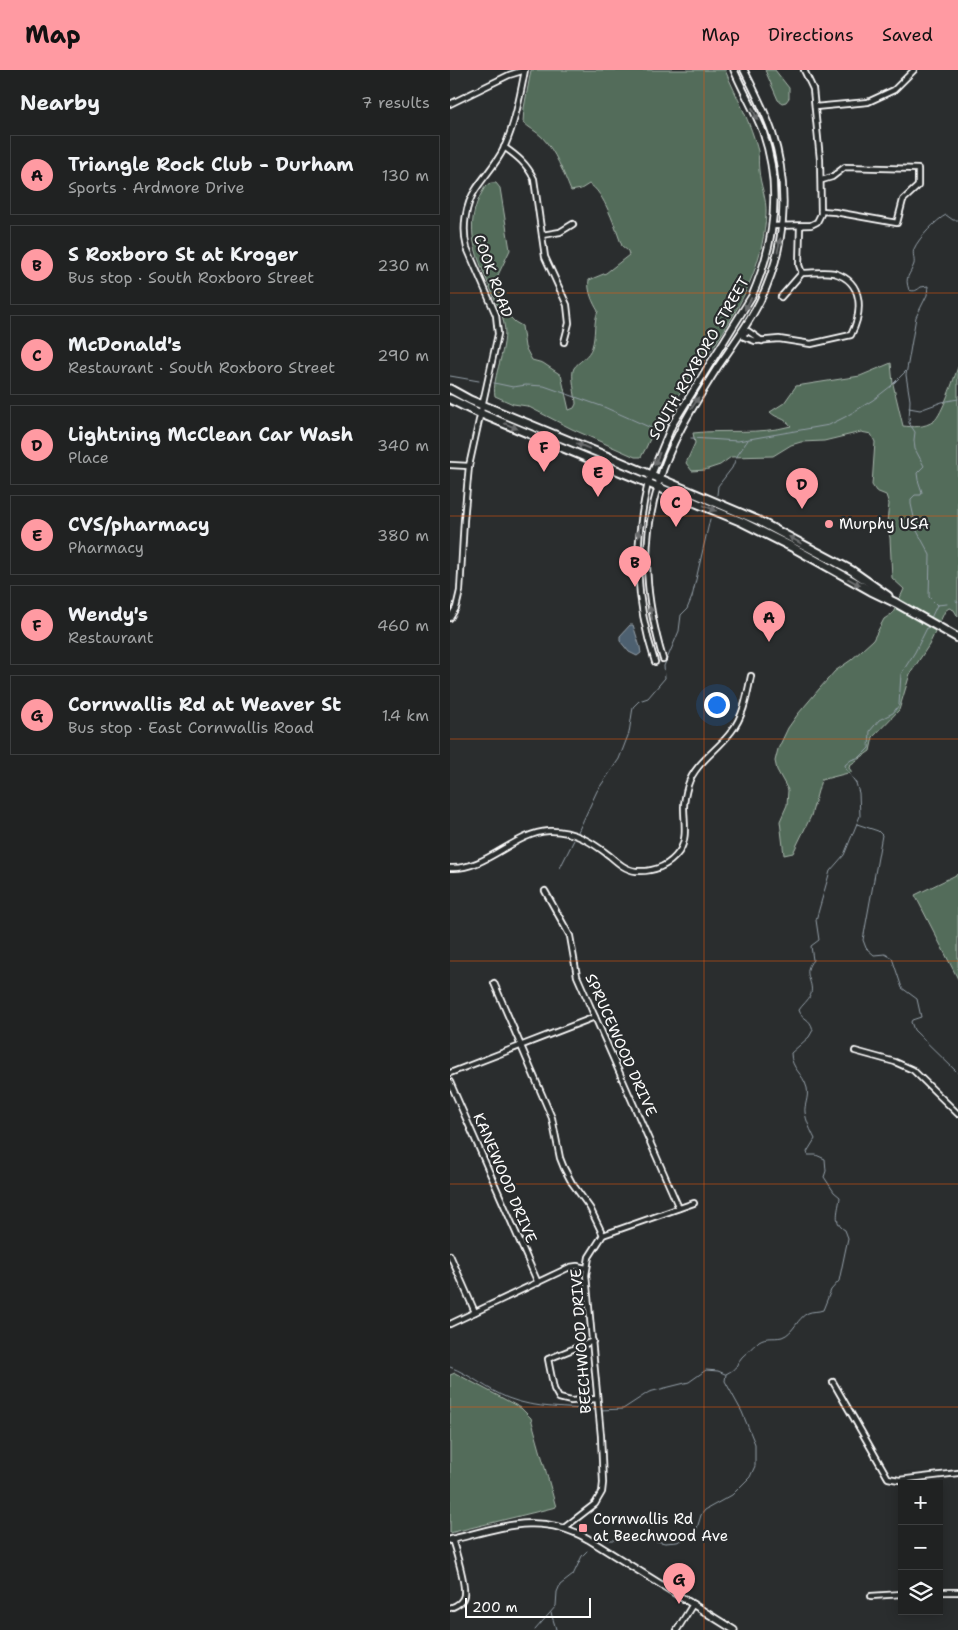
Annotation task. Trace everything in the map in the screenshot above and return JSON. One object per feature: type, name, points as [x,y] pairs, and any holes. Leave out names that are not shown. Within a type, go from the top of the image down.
[{"type":"main road","points":[[450,389],[483,405],[721,504],[779,531],[850,570],[896,602]]},
{"type":"main road","points":[[450,399],[758,530],[871,591],[896,602],[958,638]]},
{"type":"street","points":[[450,104],[509,75],[526,70]]},
{"type":"street","name":"COOK ROAD","points":[[450,618],[456,608],[460,591],[469,466],[498,334],[494,308],[469,255],[464,238],[464,230],[473,194],[500,156],[504,147],[526,70]]},
{"type":"street","name":"SOUTH ROXBORO STREET","points":[[655,662],[641,610],[638,573],[640,523],[648,483],[672,424],[752,296],[767,258],[773,226],[773,182],[768,149],[756,116],[734,70]]},
{"type":"street","name":"SOUTH ROXBORO STREET","points":[[663,659],[653,625],[646,566],[650,516],[660,478],[670,450],[684,422],[743,332],[765,290],[774,267],[782,226],[783,184],[776,147],[766,116],[744,70]]},
{"type":"street","points":[[773,226],[811,225],[817,222],[821,212],[822,180],[813,89],[804,70]]},
{"type":"street","points":[[815,107],[868,102],[894,90],[914,70]]},
{"type":"street","points":[[504,147],[521,159],[530,170],[534,179],[545,258],[567,305],[569,323],[564,342]]},
{"type":"street","points":[[821,212],[836,212],[897,224],[903,200],[918,186],[918,169],[845,167],[837,171],[832,177],[822,180]]},
{"type":"street","points":[[542,235],[560,232],[573,224]]},
{"type":"street","points":[[800,226],[799,265],[802,273]]},
{"type":"street","points":[[743,332],[748,331],[762,340],[789,340],[811,344],[851,336],[858,318],[859,301],[850,282],[833,273],[802,273],[781,297]]},
{"type":"street","points":[[450,465],[469,466]]},
{"type":"street","points":[[450,868],[474,865],[527,838],[544,832],[554,831],[586,839],[630,870],[650,871],[661,867],[677,854],[684,842],[684,803],[689,782],[699,766],[734,729],[744,709],[752,676]]},
{"type":"street","name":"SPRUCEWOOD DRIVE","points":[[546,891],[570,936],[577,976],[679,1208]]},
{"type":"street","points":[[494,983],[552,1118],[564,1168],[590,1208],[603,1235],[694,1203]]},
{"type":"street","points":[[450,1073],[595,1017]]},
{"type":"street","points":[[855,1051],[895,1062],[913,1070],[958,1114]]},
{"type":"street","name":"KANEWOOD DRIVE","points":[[450,1082],[538,1283]]},
{"type":"street","name":"BEECHWOOD DRIVE","points":[[564,1528],[595,1504],[603,1489],[601,1436],[586,1268],[591,1252],[603,1235]]},
{"type":"street","points":[[450,1255],[475,1312]]},
{"type":"street","points":[[450,1324],[573,1266],[586,1268]]},
{"type":"street","points":[[593,1341],[548,1359],[554,1389],[559,1398],[571,1401],[597,1399]]},
{"type":"street","points":[[833,1382],[888,1478],[899,1480],[958,1473]]},
{"type":"street","points":[[451,1608],[458,1604],[464,1594],[464,1585],[451,1539],[519,1524],[546,1524],[564,1528],[588,1539],[734,1630]]},
{"type":"street","points":[[943,1592],[958,1592]]},
{"type":"street","points":[[871,1596],[898,1594]]},
{"type":"street","points":[[677,1630],[693,1604]]},
{"type":"green space","points":[[531,70],[725,70],[747,120],[758,151],[766,214],[762,244],[754,272],[742,299],[727,325],[658,423],[641,457],[635,457],[572,429],[527,406],[513,404],[495,396],[495,380],[504,342],[504,324],[480,263],[473,237],[475,210],[486,186],[490,183],[496,183],[500,188],[510,250],[498,275],[500,294],[506,313],[522,326],[525,347],[532,360],[543,363],[561,375],[569,410],[574,408],[576,404],[573,380],[574,368],[591,351],[594,338],[598,311],[592,300],[589,280],[606,273],[629,255],[628,251],[622,246],[600,194],[589,184],[581,189],[571,191],[559,162],[551,149],[542,137],[523,122]]},
{"type":"green space","points":[[765,70],[775,70],[789,88],[789,98],[786,102],[782,103],[778,100]]},
{"type":"green space","points":[[891,363],[893,384],[903,426],[911,427],[926,425],[934,421],[941,412],[958,367],[958,617],[954,610],[949,608],[945,611],[929,645],[910,674],[899,710],[873,737],[870,751],[850,765],[849,768],[852,772],[821,780],[811,816],[793,853],[784,855],[780,821],[787,805],[788,790],[777,770],[775,761],[778,749],[788,728],[820,688],[835,671],[851,660],[873,640],[884,619],[893,613],[904,589],[892,578],[890,538],[887,522],[889,504],[886,495],[876,491],[872,485],[875,442],[871,434],[861,432],[824,441],[801,442],[791,445],[773,456],[731,457],[720,465],[705,470],[692,471],[686,463],[695,443],[693,433],[754,431],[791,426],[770,412],[784,403],[796,386],[860,376]]},
{"type":"green space","points":[[958,874],[958,979],[915,895]]},
{"type":"green space","points":[[455,1373],[521,1408],[531,1418],[556,1507],[450,1533],[450,1375]]},
{"type":"water","points":[[630,625],[633,625],[640,647],[641,653],[637,656],[629,652],[620,641],[620,636]]},
{"type":"waterway","points":[[937,605],[929,597],[930,555],[917,531],[911,504],[911,499],[915,495],[921,495],[922,492],[917,473],[924,466],[915,449],[915,432],[909,423],[910,400],[906,375],[916,317],[927,295],[928,286],[911,291],[907,282],[914,264],[914,249],[924,235],[946,215],[953,220],[958,220]]},
{"type":"waterway","points":[[691,438],[738,441],[829,425],[873,400],[906,371]]},
{"type":"waterway","points":[[450,376],[479,381]]},
{"type":"waterway","points":[[494,383],[513,387],[526,385],[544,386],[604,407],[658,431]]},
{"type":"waterway","points":[[909,408],[920,410],[942,402],[958,399]]},
{"type":"waterway","points":[[717,495],[718,486],[732,468],[737,456],[748,440]]},
{"type":"waterway","points":[[577,834],[597,791],[619,759],[629,733],[633,707],[639,701],[648,698],[665,678],[664,666],[679,631],[681,615],[687,609],[692,597],[710,519]]},
{"type":"waterway","points":[[937,605],[947,604]]},
{"type":"waterway","points":[[931,618],[937,605]]},
{"type":"waterway","points":[[726,1374],[735,1368],[742,1357],[759,1341],[782,1337],[790,1332],[804,1315],[823,1310],[831,1290],[839,1281],[848,1238],[845,1230],[837,1220],[840,1197],[834,1192],[824,1177],[826,1171],[825,1159],[816,1155],[808,1155],[807,1152],[815,1139],[805,1112],[807,1088],[793,1063],[791,1053],[809,1037],[813,1030],[810,1023],[802,1016],[799,1010],[811,994],[808,969],[813,960],[811,946],[819,940],[816,920],[830,871],[844,855],[860,816],[859,793],[856,783],[845,765],[851,760],[860,757],[869,748],[870,731],[879,720],[893,713],[899,705],[901,674],[929,624]]},
{"type":"waterway","points":[[857,824],[878,831],[882,835],[863,940],[866,948],[874,955],[885,954],[892,958],[902,988],[917,999],[921,1017],[912,1020],[914,1030],[958,1073]]},
{"type":"waterway","points":[[560,868],[575,838]]},
{"type":"waterway","points":[[450,1367],[501,1395],[519,1402],[541,1406],[596,1410]]},
{"type":"waterway","points":[[600,1410],[623,1409],[649,1392],[689,1382],[706,1370],[725,1374]]},
{"type":"waterway","points":[[608,1540],[652,1540],[665,1543],[677,1542],[695,1535],[701,1515],[705,1510],[732,1495],[750,1477],[755,1466],[755,1444],[742,1412],[725,1381],[726,1374]]},
{"type":"waterway","points":[[535,1630],[556,1606],[557,1592],[560,1585],[573,1575],[582,1556],[587,1551]]},
{"type":"waterway","points":[[551,1613],[555,1630]]},
{"type":"place","name":"Wendy's","points":[[544,472]]},
{"type":"place","name":"CVS/pharmacy","points":[[598,497]]},
{"type":"place","name":"Lightning McClean Car Wash","points":[[802,509]]},
{"type":"place","name":"Murphy USA","points":[[829,524]]},
{"type":"place","name":"McDonald's","points":[[676,527]]},
{"type":"place","name":"S Roxboro St at Kroger","points":[[635,587]]},
{"type":"place","name":"Triangle Rock Club - Durham","points":[[769,642]]},
{"type":"place","name":"Cornwallis Rd at Beechwood Ave","points":[[583,1528]]},
{"type":"place","name":"Cornwallis Rd at Weaver St","points":[[679,1604]]}]
